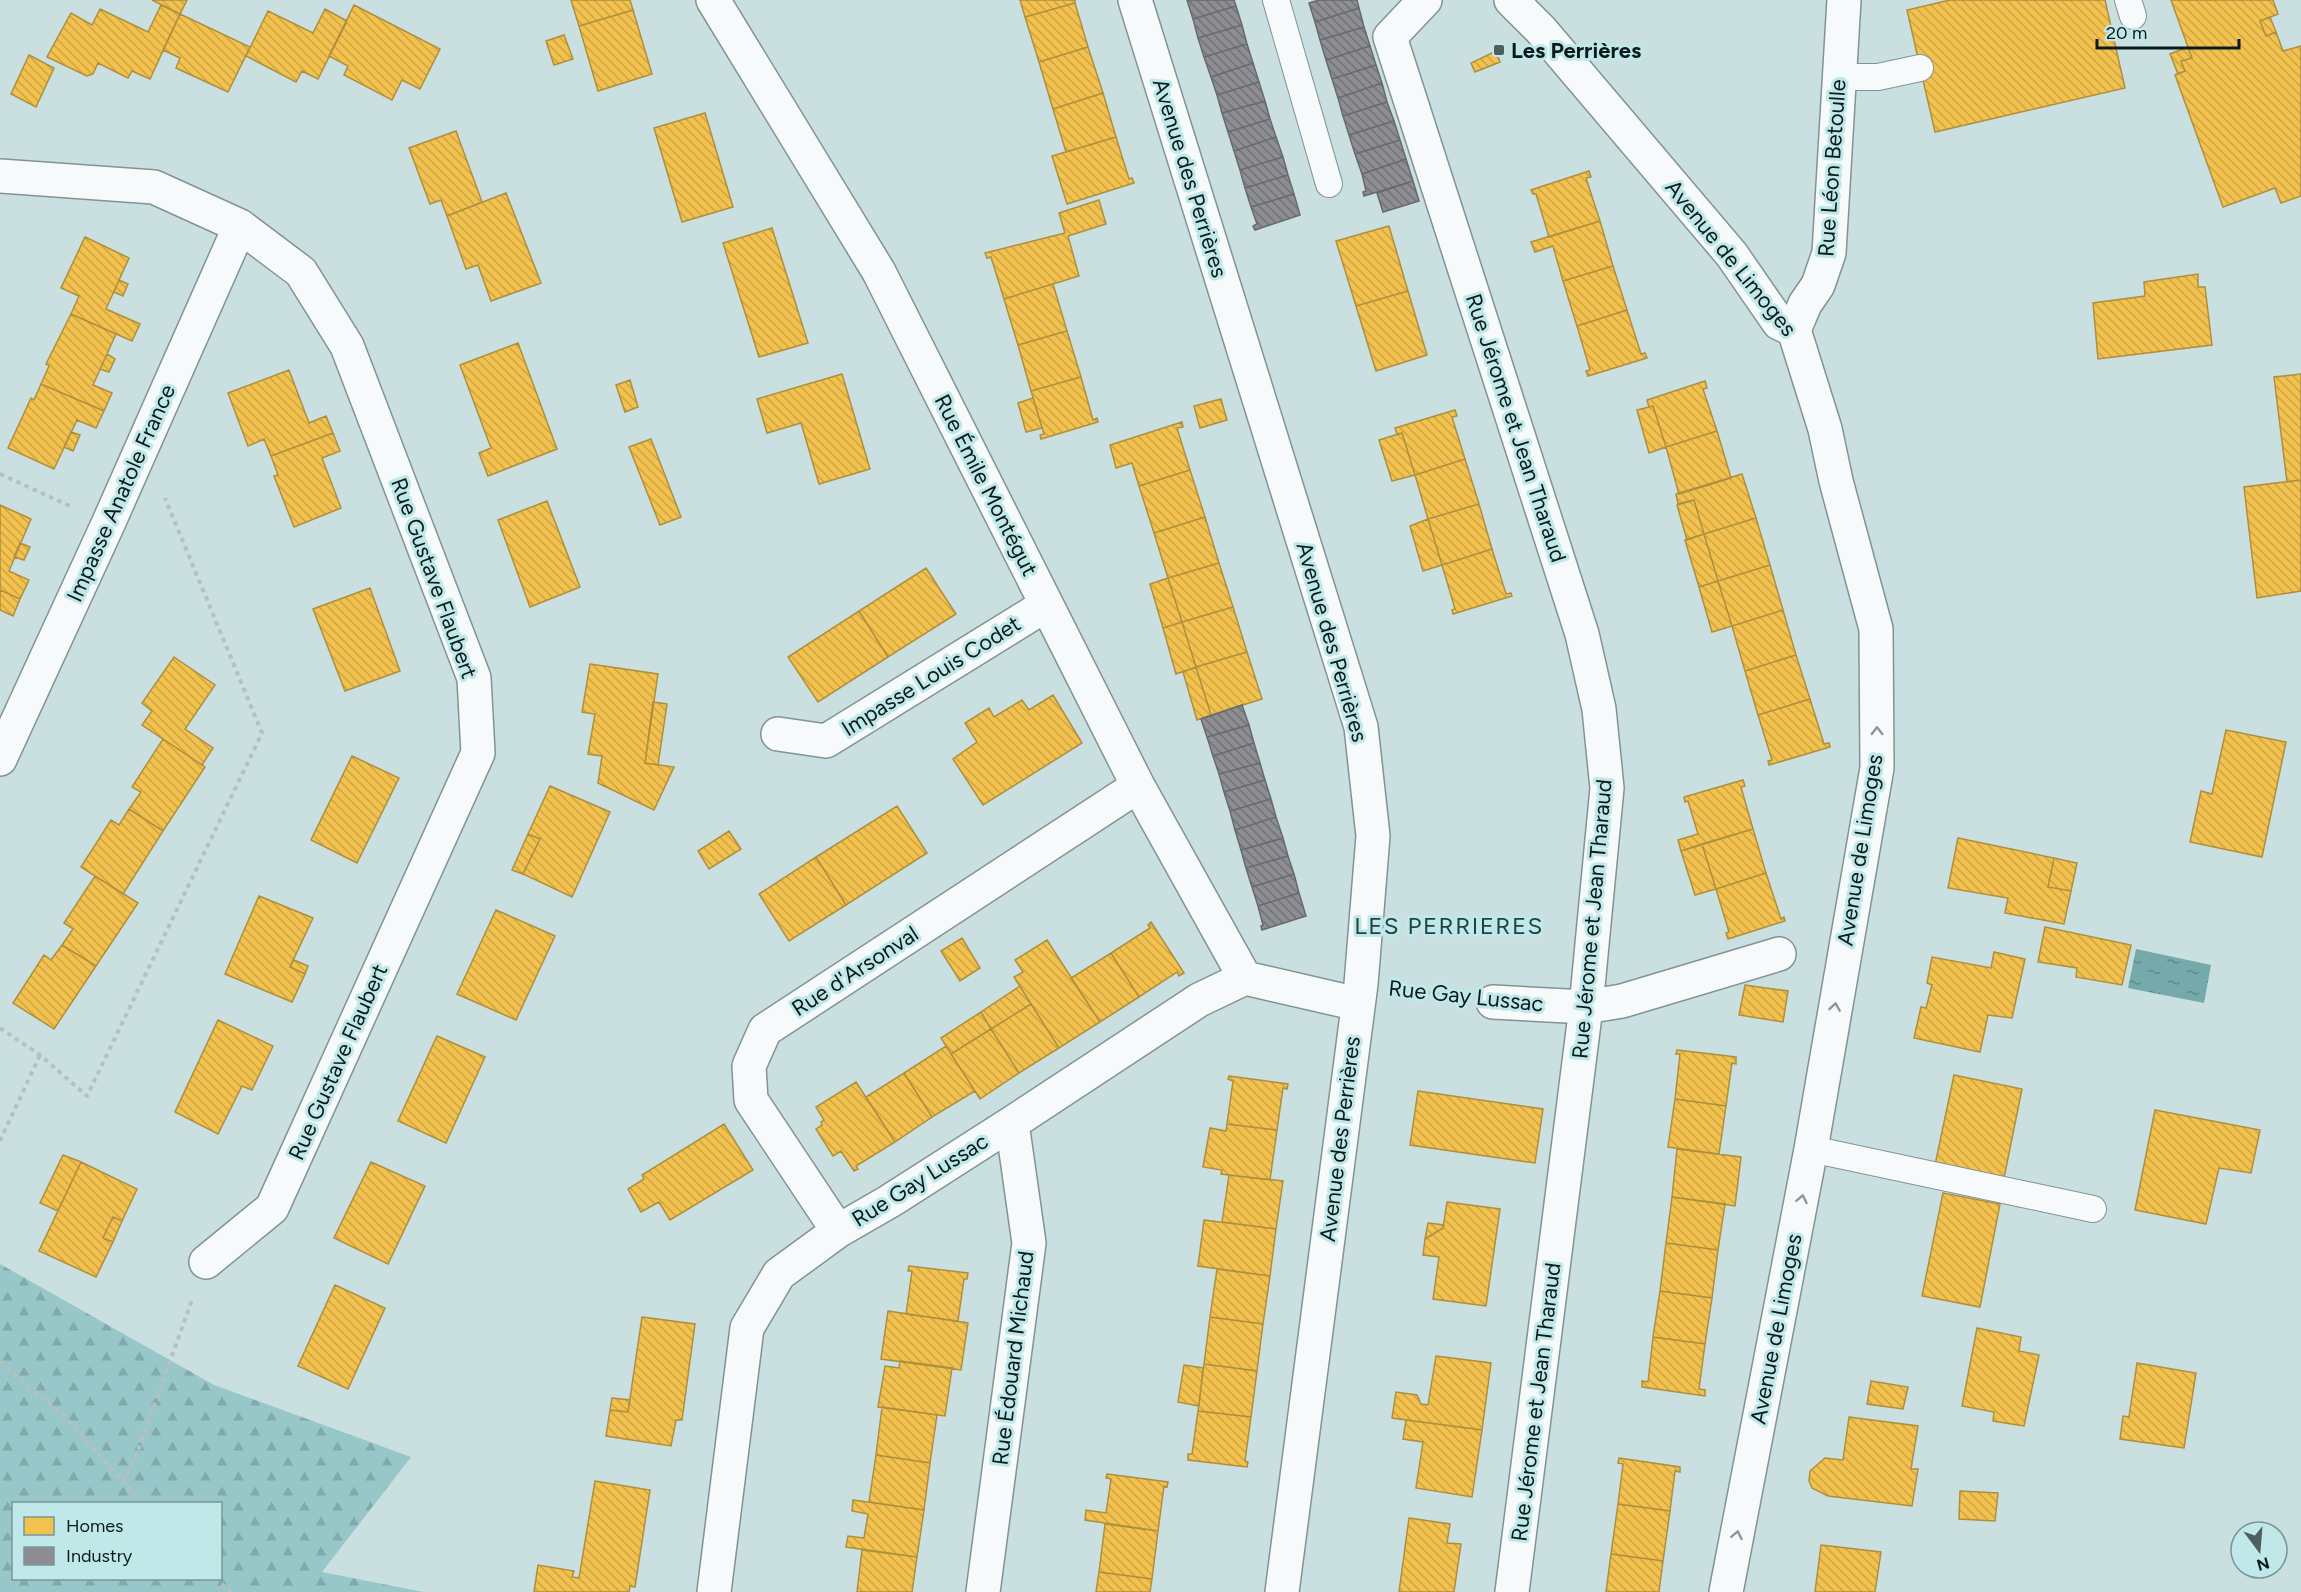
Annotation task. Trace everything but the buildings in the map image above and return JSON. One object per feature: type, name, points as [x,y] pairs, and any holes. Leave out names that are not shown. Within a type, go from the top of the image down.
[{"type":"street","name":"Rue Émile Montégut","points":[[713,0],[879,272],[1138,786],[1245,978]]},
{"type":"street","name":"Avenue des Perrières","points":[[1135,0],[1361,727],[1373,836],[1359,994],[1282,1592]]},
{"type":"street","name":"Rue Jérome et Jean Tharaud","points":[[1425,0],[1390,37],[1578,623],[1599,709],[1607,788],[1586,1007],[1512,1592]]},
{"type":"street","name":"Avenue de Limoges","points":[[1511,0],[1541,30],[1732,255],[1779,322],[1794,330],[1825,429],[1836,480],[1876,629],[1877,768],[1811,1149],[1726,1592]]},
{"type":"street","name":"Rue Léon Betoulle","points":[[1794,330],[1805,304],[1818,285],[1829,253],[1844,0]]},
{"type":"street","name":"Rue Gustave Flaubert","points":[[0,176],[154,187],[240,226],[301,272],[347,346],[474,678],[478,753],[272,1208],[206,1262]]},
{"type":"street","name":"Impasse Anatole France","points":[[0,759],[108,524],[240,226]]},
{"type":"street","name":"Impasse Louis Codet","points":[[778,735],[826,741],[1046,605]]},
{"type":"street","name":"Rue d'Arsonval","points":[[838,1231],[751,1100],[749,1066],[765,1030],[1138,786]]},
{"type":"street","name":"Rue Gay Lussac","points":[[1493,1002],[1586,1007],[1622,1001],[1779,954]]},
{"type":"street","name":"Rue Gay Lussac","points":[[714,1592],[747,1328],[779,1274],[838,1231],[890,1201],[1012,1123],[1199,1000],[1245,978],[1359,994]]},
{"type":"street","name":"Rue Édouard Michaud","points":[[983,1592],[1029,1243],[1012,1123]]},
{"type":"lane","points":[[1276,0],[1329,184]]},
{"type":"lane","points":[[1839,76],[1878,77],[1920,68]]},
{"type":"lane","points":[[1811,1149],[2093,1209]]},
{"type":"path","points":[[0,1028],[40,1055],[87,1096],[262,734],[143,444]]},
{"type":"path","points":[[0,474],[108,524]]},
{"type":"path","name":"Rue Gay Lussac","points":[[1359,994],[1493,1002]]},
{"type":"path","points":[[0,1141],[40,1055]]},
{"type":"path","points":[[123,1482],[136,1456],[206,1262]]},
{"type":"path","points":[[0,1362],[66,1418],[142,1502]]},
{"type":"path","points":[[217,1580],[231,1592]]},
{"type":"green space","points":[[0,1264],[214,1385],[411,1457],[322,1572],[423,1592],[0,1592]]},
{"type":"water","points":[[2136,949],[2211,965],[2204,1003],[2128,988]]},
{"type":"place","name":"Les Perrières","points":[[1499,50]]},
{"type":"district","name":"LES PERRIERES","points":[[1449,925]]}]
